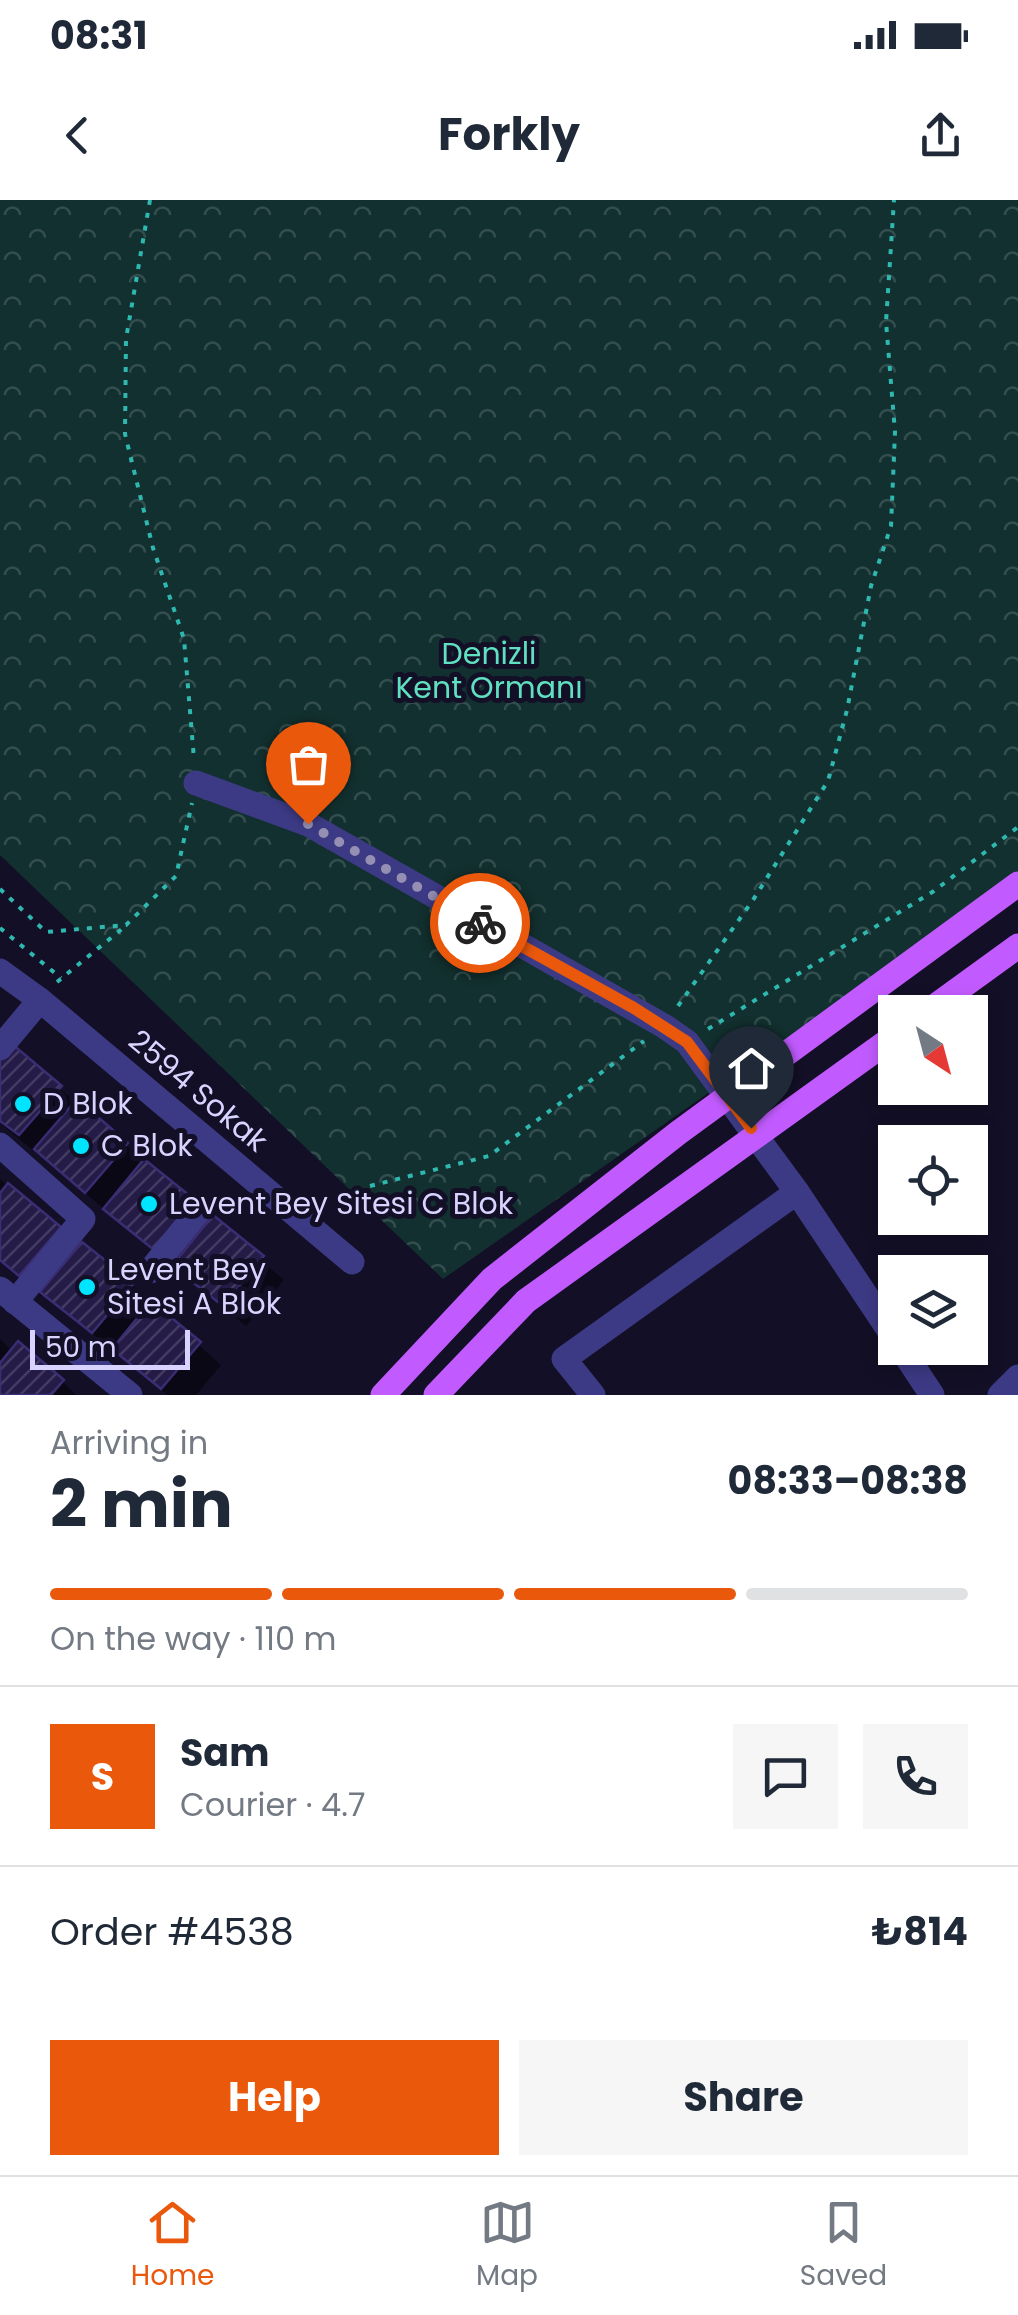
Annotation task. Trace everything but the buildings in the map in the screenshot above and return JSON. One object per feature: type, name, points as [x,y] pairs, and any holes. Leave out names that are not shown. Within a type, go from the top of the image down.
[{"type":"main road","points":[[383,1395],[492,1278],[678,1133],[1018,884]]},
{"type":"main road","points":[[950,995],[1018,946]]},
{"type":"main road","points":[[436,1395],[526,1300],[878,1048]]},
{"type":"street","points":[[196,784],[308,824],[687,1042],[797,1192],[878,1314]]},
{"type":"street","name":"2594 Sokak","points":[[0,972],[40,1000],[352,1262]]},
{"type":"street","points":[[0,1048],[40,1000]]},
{"type":"street","points":[[0,1144],[84,1219],[8,1296],[130,1395]]},
{"type":"street","points":[[593,1395],[564,1359],[797,1192]]},
{"type":"street","points":[[150,1271],[198,1212]]},
{"type":"street","points":[[912,1365],[932,1395]]},
{"type":"street","points":[[1000,1395],[1018,1377]]},
{"type":"path","points":[[40,1000],[176,876],[196,784],[184,639],[153,548],[125,434],[126,339],[150,200]]},
{"type":"path","points":[[370,1186],[488,1156],[664,1026],[753,900],[828,781],[872,586],[891,526],[895,432],[886,322],[894,200]]},
{"type":"path","points":[[687,1042],[934,891],[1018,828]]},
{"type":"path","points":[[0,888],[46,932],[126,925]]},
{"type":"path","points":[[0,928],[61,978]]},
{"type":"green space","name":"Denizli Kent Ormanı","points":[[0,200],[1018,200],[1018,876],[443,1279],[0,855]]},
{"type":"way so far","points":[[308,824],[480,923]]},
{"type":"place","name":"D Blok","points":[[23,1104]]},
{"type":"place","name":"C Blok","points":[[81,1146]]},
{"type":"place","name":"Levent Bey Sitesi C Blok","points":[[149,1204]]},
{"type":"place","name":"Levent Bey Sitesi A Blok","points":[[87,1287]]},
{"type":"route","points":[[480,923],[634,1008],[687,1042],[751,1128]]}]
